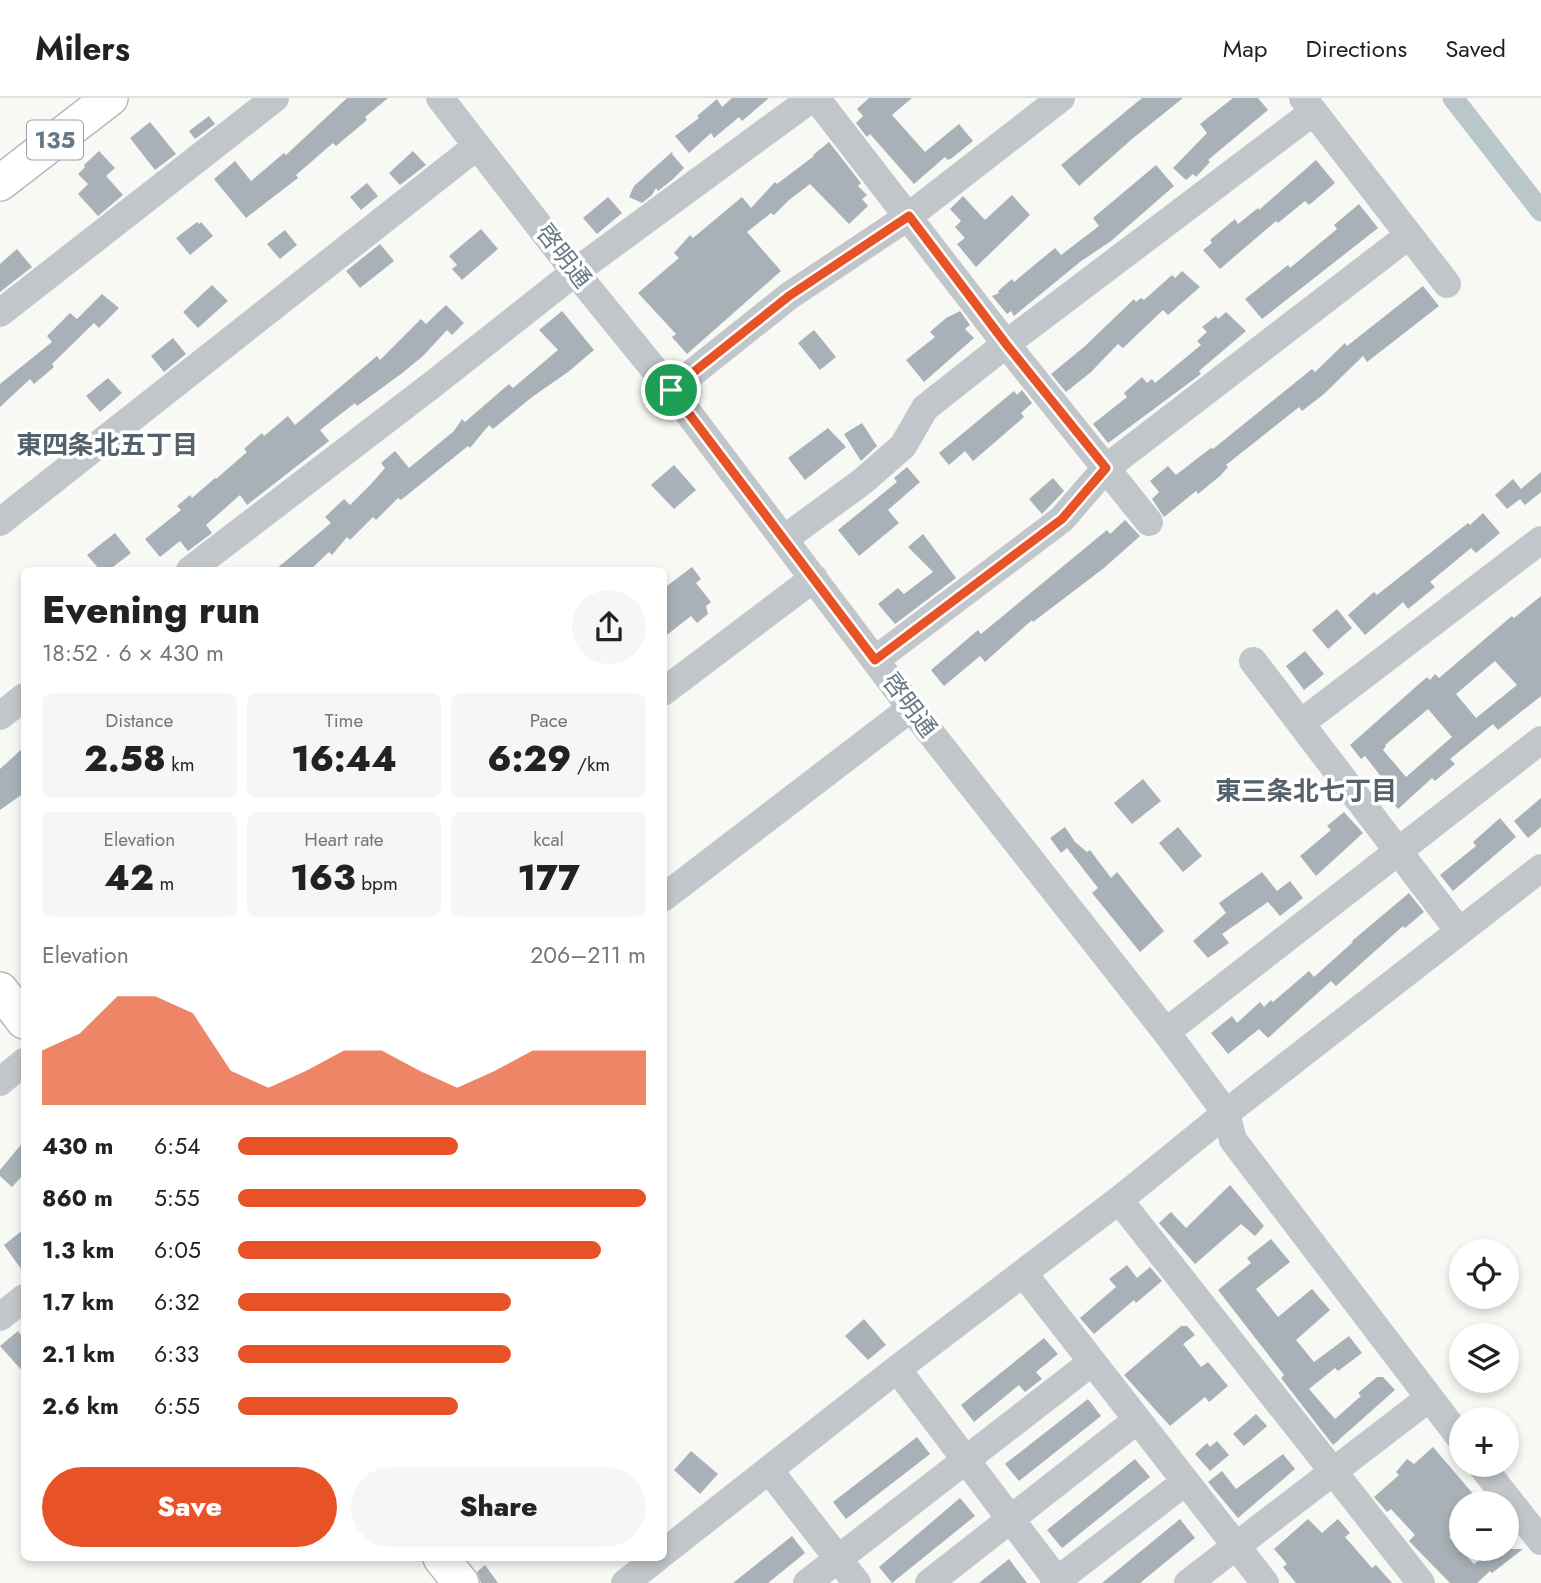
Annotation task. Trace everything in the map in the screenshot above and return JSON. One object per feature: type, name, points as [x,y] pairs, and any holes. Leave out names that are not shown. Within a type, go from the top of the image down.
[{"type":"main road","name":"135","points":[[0,183],[110,98]]},
{"type":"main road","points":[[0,990],[21,1017]]},
{"type":"main road","points":[[443,1561],[461,1583]]},
{"type":"street","points":[[0,313],[275,98]]},
{"type":"street","name":"啓明通","points":[[440,98],[671,390],[911,708],[1166,1032],[1226,1113],[1233,1140],[1449,1424]]},
{"type":"street","points":[[194,567],[575,272],[814,98],[1149,522]]},
{"type":"street","points":[[671,390],[789,296],[909,216],[1061,98]]},
{"type":"street","points":[[784,539],[863,481],[904,446],[925,408],[1308,105],[1447,284]]},
{"type":"street","points":[[0,522],[477,146]]},
{"type":"street","points":[[875,660],[1062,519],[1106,468],[1408,236]]},
{"type":"street","points":[[1301,723],[1541,540]]},
{"type":"street","points":[[667,689],[814,578]]},
{"type":"street","points":[[1253,661],[1396,852],[1459,931]]},
{"type":"street","points":[[0,716],[21,699]]},
{"type":"street","points":[[667,895],[911,708]]},
{"type":"street","points":[[1166,1032],[1541,740]]},
{"type":"street","points":[[667,1553],[769,1470],[1119,1200],[1226,1113],[1541,868]]},
{"type":"street","points":[[0,1082],[21,1064]]},
{"type":"street","points":[[1119,1200],[1421,1583]]},
{"type":"street","points":[[1023,1273],[1265,1583]]},
{"type":"street","points":[[0,1317],[21,1300]]},
{"type":"street","points":[[807,1583],[1092,1362]]},
{"type":"street","points":[[897,1370],[1057,1582],[1185,1482]]},
{"type":"street","points":[[1188,1583],[1429,1398]]},
{"type":"street","points":[[929,1583],[1137,1420]]},
{"type":"street","points":[[769,1470],[857,1583]]},
{"type":"street","points":[[1490,1477],[1541,1541]]},
{"type":"building","points":[[347,98],[388,98],[365,117],[367,120],[336,146],[333,143],[296,175],[298,178],[246,218],[214,179],[235,161],[251,181],[284,153],[286,155]]},
{"type":"building","points":[[732,98],[769,98],[742,121],[739,117],[714,138],[711,133],[689,153],[675,136],[699,118],[697,116],[717,99],[722,107]]},
{"type":"building","points":[[869,98],[912,98],[892,115],[925,152],[959,124],[973,141],[952,158],[948,160],[945,157],[914,184],[870,134],[867,137],[856,123],[863,116],[857,109]]},
{"type":"building","points":[[1142,98],[1183,98],[1079,186],[1061,165]]},
{"type":"building","points":[[1233,98],[1258,98],[1268,110],[1208,160],[1210,162],[1196,177],[1193,174],[1186,180],[1173,168],[1207,133],[1200,124]]},
{"type":"building","points":[[209,116],[215,124],[195,139],[189,131]]},
{"type":"building","points":[[150,122],[176,154],[155,170],[130,138]]},
{"type":"building","points":[[829,142],[861,183],[858,186],[867,195],[862,199],[868,206],[849,224],[810,184],[774,215],[771,213],[747,232],[781,271],[687,354],[672,337],[676,334],[638,293],[679,258],[674,253],[690,235],[693,238],[742,197],[751,208],[775,182],[777,184]]},
{"type":"building","points":[[99,151],[115,168],[106,176],[123,195],[98,216],[78,194],[88,184],[78,174]]},
{"type":"building","points":[[413,151],[426,165],[400,185],[389,173]]},
{"type":"building","points":[[673,151],[672,154],[684,168],[658,191],[656,188],[642,203],[629,197],[634,186]]},
{"type":"building","points":[[1316,160],[1335,183],[1309,205],[1305,201],[1278,223],[1276,221],[1220,269],[1203,250],[1212,243],[1210,240],[1235,219],[1238,224],[1258,208],[1259,210]]},
{"type":"building","points":[[1156,165],[1174,186],[1111,241],[1080,262],[1014,316],[1011,311],[1007,314],[992,296],[999,293],[1012,279],[1014,282],[1055,248],[1061,255],[1099,226],[1093,218]]},
{"type":"building","points":[[367,183],[378,196],[361,210],[350,197]]},
{"type":"building","points":[[1012,195],[1030,215],[976,267],[957,244],[965,238],[955,227],[961,221],[950,209],[963,196],[985,220]]},
{"type":"building","points":[[608,197],[622,213],[597,234],[583,218]]},
{"type":"building","points":[[1359,204],[1378,228],[1262,319],[1245,299],[1288,265],[1290,268],[1337,229],[1334,225]]},
{"type":"building","points":[[197,222],[201,222],[213,236],[190,255],[176,238]]},
{"type":"building","points":[[481,229],[498,249],[462,280],[452,269],[457,265],[449,256]]},
{"type":"building","points":[[285,230],[297,245],[280,259],[267,244]]},
{"type":"building","points":[[380,244],[394,261],[360,288],[346,271]]},
{"type":"building","points":[[17,249],[32,267],[0,292],[0,264]]},
{"type":"building","points":[[1182,271],[1200,287],[1168,315],[1163,310],[1123,348],[1118,344],[1091,372],[1066,392],[1051,374],[1134,299],[1136,302],[1141,298],[1144,300],[1172,275],[1175,278]]},
{"type":"building","points":[[212,285],[228,301],[198,328],[183,312]]},
{"type":"building","points":[[1423,286],[1439,306],[1367,362],[1363,356],[1324,394],[1302,411],[1299,407],[1226,465],[1228,467],[1220,476],[1198,494],[1196,491],[1164,517],[1152,499],[1159,492],[1150,481],[1168,466],[1176,475],[1213,449],[1312,369],[1315,372],[1345,343],[1347,346]]},
{"type":"building","points":[[102,294],[119,308],[99,328],[94,323],[52,364],[54,367],[34,384],[30,379],[0,407],[0,384],[52,342],[47,336],[70,313],[77,319]]},
{"type":"building","points":[[446,305],[464,323],[452,335],[447,330],[423,356],[401,374],[357,406],[355,403],[320,430],[329,441],[247,505],[240,495],[206,525],[212,533],[188,551],[180,541],[160,557],[145,539],[181,510],[177,506],[190,495],[192,498],[247,452],[244,449],[262,433],[264,436],[288,416],[295,425],[377,356],[380,360],[421,319],[426,324]]},
{"type":"building","points":[[562,311],[594,350],[493,429],[489,425],[470,448],[468,446],[401,500],[398,498],[376,520],[373,517],[350,540],[347,537],[332,555],[329,552],[313,567],[279,567],[331,523],[325,517],[344,499],[350,505],[385,468],[381,463],[395,451],[409,468],[454,431],[462,419],[465,422],[509,384],[513,388],[558,350],[539,330]]},
{"type":"building","points":[[960,311],[970,325],[965,329],[974,338],[924,382],[906,360],[935,337],[930,332],[946,318]]},
{"type":"building","points":[[1226,312],[1246,331],[1199,371],[1201,374],[1108,443],[1093,424],[1127,397],[1124,393],[1142,377],[1147,383],[1152,379],[1155,383],[1201,345],[1197,341],[1207,332],[1202,327]]},
{"type":"building","points":[[814,330],[836,357],[820,370],[798,343]]},
{"type":"building","points":[[173,338],[186,354],[164,372],[151,356]]},
{"type":"building","points":[[108,378],[122,393],[100,412],[86,396]]},
{"type":"building","points":[[1022,390],[1032,403],[1021,413],[1024,417],[973,461],[965,451],[949,465],[939,453],[1014,391],[1017,395]]},
{"type":"building","points":[[862,423],[877,446],[861,461],[844,434]]},
{"type":"building","points":[[828,428],[846,447],[805,480],[788,458]]},
{"type":"building","points":[[674,465],[696,490],[674,509],[651,485]]},
{"type":"building","points":[[907,467],[920,482],[888,510],[899,523],[859,556],[838,530],[897,482],[894,478]]},
{"type":"building","points":[[1541,472],[1541,492],[1525,505],[1520,499],[1507,509],[1495,495],[1513,479],[1521,489]]},
{"type":"building","points":[[1053,478],[1064,491],[1042,514],[1029,499]]},
{"type":"building","points":[[1483,513],[1500,533],[1476,553],[1471,548],[1430,582],[1435,587],[1408,609],[1403,602],[1365,635],[1348,615],[1374,592],[1377,595]]},
{"type":"building","points":[[1125,520],[1140,536],[1104,568],[1033,622],[1032,620],[985,662],[980,656],[944,686],[931,670],[978,630],[981,634],[1107,530],[1110,534]]},
{"type":"building","points":[[115,533],[131,553],[113,567],[97,567],[87,555]]},
{"type":"building","points":[[923,534],[956,578],[895,624],[878,604],[898,588],[904,594],[933,572],[908,547]]},
{"type":"building","points":[[692,567],[701,579],[696,583],[711,602],[706,606],[708,614],[697,623],[691,616],[667,635],[667,586]]},
{"type":"building","points":[[1541,596],[1541,696],[1498,730],[1493,724],[1450,759],[1455,764],[1435,781],[1432,778],[1398,809],[1381,788],[1386,783],[1365,756],[1361,759],[1350,745],[1427,677],[1430,680],[1435,674],[1439,678],[1512,616],[1514,618]],"holes":[[[1495,661],[1517,685],[1476,718],[1456,694]],[[1428,709],[1452,737],[1406,777],[1383,750],[1385,745]]]},
{"type":"building","points":[[1337,609],[1352,628],[1328,649],[1312,630]]},
{"type":"building","points":[[1305,651],[1324,674],[1304,690],[1286,666]]},
{"type":"building","points":[[21,750],[21,795],[0,810],[0,769]]},
{"type":"building","points":[[1143,779],[1161,801],[1132,824],[1114,803]]},
{"type":"building","points":[[1541,798],[1541,827],[1528,838],[1514,821]]},
{"type":"building","points":[[1344,812],[1363,833],[1316,876],[1300,856],[1331,830],[1327,826]]},
{"type":"building","points":[[1500,818],[1516,837],[1453,891],[1440,875],[1476,846],[1473,842]]},
{"type":"building","points":[[1065,827],[1075,842],[1087,852],[1090,850],[1111,878],[1117,872],[1164,931],[1140,952],[1092,893],[1098,888],[1067,848],[1061,853],[1050,838]]},
{"type":"building","points":[[1178,827],[1202,856],[1183,872],[1159,843]]},
{"type":"building","points":[[1262,872],[1277,891],[1290,881],[1303,898],[1280,916],[1268,902],[1222,934],[1229,943],[1208,958],[1193,941],[1226,913],[1219,903]]},
{"type":"building","points":[[1409,893],[1424,912],[1405,928],[1403,926],[1336,986],[1331,981],[1268,1038],[1259,1029],[1228,1054],[1211,1033],[1232,1016],[1237,1023],[1260,1002],[1264,1007],[1271,1000],[1273,1002],[1309,971],[1314,977]]},
{"type":"building","points":[[21,1145],[21,1177],[12,1187],[0,1176],[0,1170]]},
{"type":"building","points":[[1230,1185],[1264,1226],[1255,1236],[1241,1224],[1195,1264],[1159,1223],[1171,1212],[1186,1228]]},
{"type":"building","points":[[21,1231],[21,1269],[4,1245]]},
{"type":"building","points":[[1271,1239],[1290,1262],[1256,1289],[1278,1317],[1312,1289],[1330,1310],[1296,1340],[1314,1362],[1349,1336],[1362,1353],[1338,1371],[1335,1368],[1309,1389],[1335,1419],[1361,1396],[1358,1393],[1377,1377],[1383,1377],[1395,1390],[1333,1445],[1281,1378],[1284,1375],[1218,1290],[1251,1263],[1247,1258]]},
{"type":"building","points":[[1127,1265],[1137,1278],[1150,1267],[1162,1281],[1136,1303],[1134,1300],[1094,1334],[1080,1318],[1116,1287],[1109,1279]]},
{"type":"building","points":[[864,1319],[886,1345],[868,1360],[845,1336]]},
{"type":"building","points":[[1181,1326],[1187,1326],[1195,1335],[1183,1344],[1201,1367],[1208,1362],[1228,1386],[1209,1402],[1205,1397],[1170,1426],[1124,1375]]},
{"type":"building","points":[[18,1331],[21,1335],[21,1370],[0,1346]]},
{"type":"building","points":[[1044,1338],[1058,1354],[1036,1372],[1042,1379],[1025,1392],[1019,1385],[974,1422],[961,1405]]},
{"type":"building","points":[[1088,1399],[1101,1416],[1019,1481],[1005,1464]]},
{"type":"building","points":[[1256,1414],[1267,1426],[1244,1446],[1233,1434]]},
{"type":"building","points":[[917,1437],[930,1454],[846,1519],[833,1502]]},
{"type":"building","points":[[1217,1441],[1229,1455],[1210,1471],[1195,1454],[1207,1443],[1210,1447]]},
{"type":"building","points":[[1433,1447],[1449,1466],[1449,1477],[1459,1477],[1471,1491],[1449,1491],[1449,1561],[1471,1561],[1474,1564],[1478,1561],[1508,1561],[1492,1573],[1490,1571],[1477,1583],[1450,1583],[1409,1541],[1415,1535],[1391,1509],[1387,1512],[1374,1497],[1399,1475],[1396,1472],[1407,1459],[1414,1464]]},
{"type":"building","points":[[691,1451],[718,1474],[700,1494],[674,1470]]},
{"type":"building","points":[[1283,1454],[1295,1469],[1238,1518],[1208,1482],[1222,1471],[1236,1489]]},
{"type":"building","points":[[1135,1459],[1150,1477],[1062,1548],[1047,1530]]},
{"type":"building","points":[[960,1498],[975,1516],[892,1583],[879,1567]]},
{"type":"building","points":[[1180,1519],[1195,1538],[1140,1583],[1102,1583]]},
{"type":"building","points":[[1308,1519],[1322,1533],[1338,1519],[1350,1533],[1345,1537],[1372,1568],[1376,1565],[1392,1583],[1296,1583],[1283,1567],[1287,1564],[1274,1549]]},
{"type":"building","points":[[792,1536],[805,1553],[768,1583],[733,1583]]},
{"type":"building","points":[[1009,1559],[1027,1583],[979,1583]]},
{"type":"building","points":[[485,1565],[498,1583],[481,1583],[477,1572]]},
{"type":"waterway","points":[[1453,98],[1541,211]]},
{"type":"district","name":"東四条北五丁目","points":[[107,445]]},
{"type":"district","name":"東三条北七丁目","points":[[1306,791]]},
{"type":"route","points":[[909,216],[1006,344],[1106,468],[1062,519],[875,660],[671,390],[789,296],[909,216]]}]
